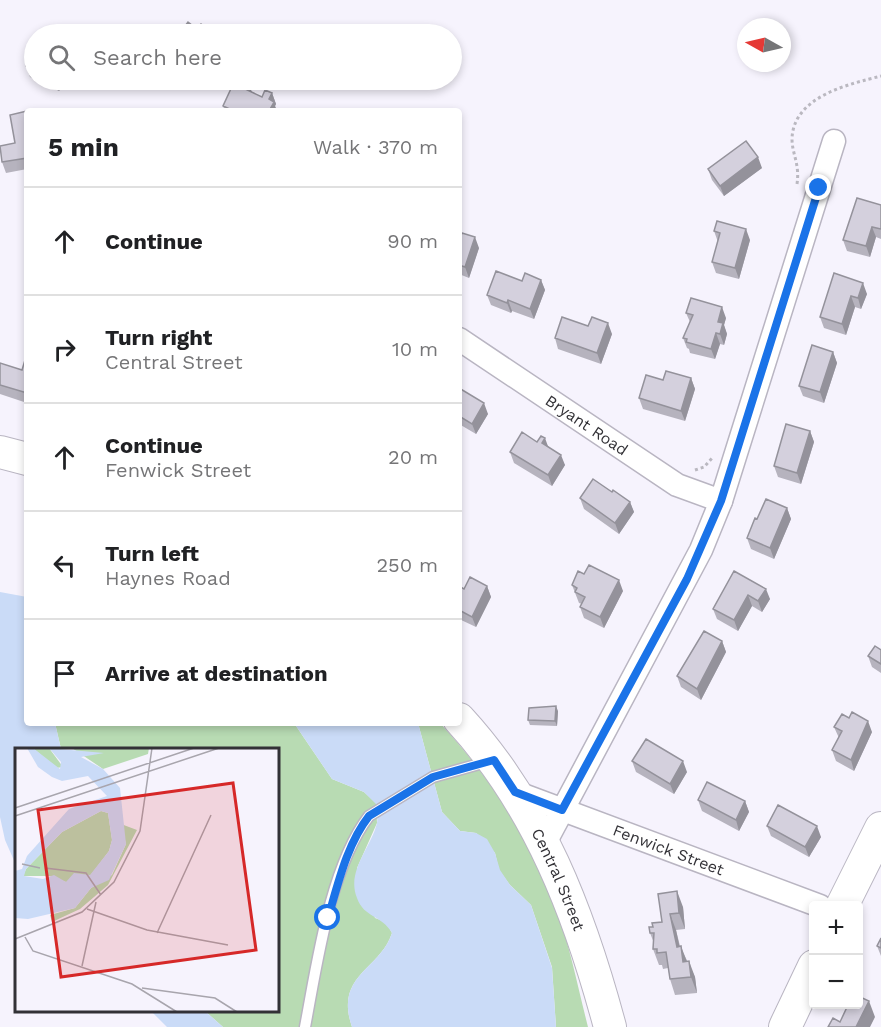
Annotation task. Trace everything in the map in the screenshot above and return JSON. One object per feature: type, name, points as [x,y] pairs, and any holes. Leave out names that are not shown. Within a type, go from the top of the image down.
[{"type":"main road","points":[[0,452],[24,458]]},
{"type":"main road","name":"Central Street","points":[[462,723],[494,760],[545,843],[583,935],[610,1027]]},
{"type":"main road","points":[[844,901],[881,828]]},
{"type":"main road","points":[[785,1027],[809,975]]},
{"type":"street","points":[[545,843],[687,579],[721,501],[834,141]]},
{"type":"street","name":"Bryant Road","points":[[462,341],[677,485],[721,501]]},
{"type":"street","name":"Fenwick Street","points":[[515,792],[809,902]]},
{"type":"lane","points":[[305,1027],[322,939],[335,894],[354,842],[369,816],[433,777],[494,760]]},
{"type":"green space","points":[[56,726],[296,726],[332,779],[364,792],[376,803],[377,823],[357,868],[375,918],[386,922],[392,933],[386,946],[354,984],[349,996],[348,1010],[352,1027],[223,1027],[206,1012],[279,1012],[279,748],[61,748]]},
{"type":"green space","points":[[419,726],[443,726],[476,765],[521,833],[546,882],[561,922],[588,1027],[556,1027],[552,967],[531,905],[510,885],[499,870],[495,853],[476,833],[460,831],[442,812]]},
{"type":"water","points":[[0,592],[24,596],[24,726],[56,726],[61,748],[15,748],[15,863],[5,840],[0,817]]},
{"type":"water","points":[[296,726],[419,726],[442,812],[460,831],[476,833],[487,839],[495,853],[500,870],[510,885],[531,905],[552,968],[556,1027],[352,1027],[348,1010],[349,996],[354,984],[386,946],[392,933],[388,927],[360,905],[354,888],[357,869],[377,823],[376,804],[364,792],[332,779]]},
{"type":"water","points":[[152,1012],[206,1012],[223,1027],[167,1027]]},
{"type":"building","points":[[230,90],[247,90],[262,97],[265,90],[272,93],[269,99],[274,102],[271,108],[227,108],[223,106]]},
{"type":"building","points":[[24,112],[24,158],[2,162],[0,146],[15,143],[10,115]]},
{"type":"building","points":[[746,141],[758,157],[720,186],[708,169]]},
{"type":"building","points":[[857,198],[881,205],[881,229],[872,227],[866,246],[843,240]]},
{"type":"building","points":[[717,221],[746,229],[735,268],[712,262],[720,233],[714,231]]},
{"type":"building","points":[[462,233],[475,237],[465,267],[462,266]]},
{"type":"building","points":[[496,271],[522,281],[525,273],[541,280],[530,309],[487,295]]},
{"type":"building","points":[[834,273],[863,283],[858,298],[851,296],[842,324],[820,317]]},
{"type":"building","points":[[691,298],[722,307],[718,322],[723,323],[720,334],[716,333],[711,349],[686,342],[687,339],[683,338],[693,315],[686,313]]},
{"type":"building","points":[[562,317],[588,326],[592,317],[608,323],[597,353],[555,338]]},
{"type":"building","points":[[812,345],[833,352],[820,392],[799,386]]},
{"type":"building","points":[[0,363],[22,370],[24,363],[24,392],[0,385]]},
{"type":"building","points":[[666,371],[691,378],[681,411],[639,398],[646,375],[663,380]]},
{"type":"building","points":[[462,390],[484,403],[472,424],[462,418]]},
{"type":"building","points":[[786,424],[810,431],[797,473],[774,466]]},
{"type":"building","points":[[522,432],[537,442],[541,436],[545,438],[542,443],[561,455],[548,475],[510,452]]},
{"type":"building","points":[[593,479],[630,502],[615,523],[580,498]]},
{"type":"building","points":[[766,499],[787,508],[770,548],[747,538]]},
{"type":"building","points":[[589,565],[619,580],[600,617],[580,607],[585,597],[575,592],[577,588],[572,585],[578,571],[584,574]]},
{"type":"building","points":[[734,571],[766,589],[758,601],[748,595],[734,620],[713,609]]},
{"type":"building","points":[[470,577],[487,586],[472,617],[462,612],[462,588],[464,589]]},
{"type":"building","points":[[704,631],[722,641],[697,689],[677,676]]},
{"type":"building","points":[[875,646],[881,650],[881,664],[868,656]]},
{"type":"building","points":[[556,706],[555,721],[528,720],[529,708]]},
{"type":"building","points":[[852,712],[868,721],[851,760],[832,750],[842,731],[834,727],[842,714],[849,718]]},
{"type":"building","points":[[646,739],[683,761],[670,784],[632,761]]},
{"type":"building","points":[[707,782],[745,801],[736,820],[698,800]]},
{"type":"building","points":[[778,805],[817,826],[805,847],[767,826]]},
{"type":"building","points":[[677,891],[679,913],[670,914],[677,947],[681,946],[683,962],[689,961],[691,977],[670,979],[666,952],[657,953],[657,949],[653,949],[654,933],[650,933],[649,927],[653,927],[652,923],[662,922],[658,894]]},
{"type":"building","points":[[863,998],[869,1001],[856,1027],[828,1027],[833,1018],[840,1022],[846,1009],[863,1009]]},
{"type":"route","points":[[328,918],[344,868],[362,825],[369,816],[433,777],[494,760],[515,792],[562,810],[701,550],[721,501],[819,188]]}]
